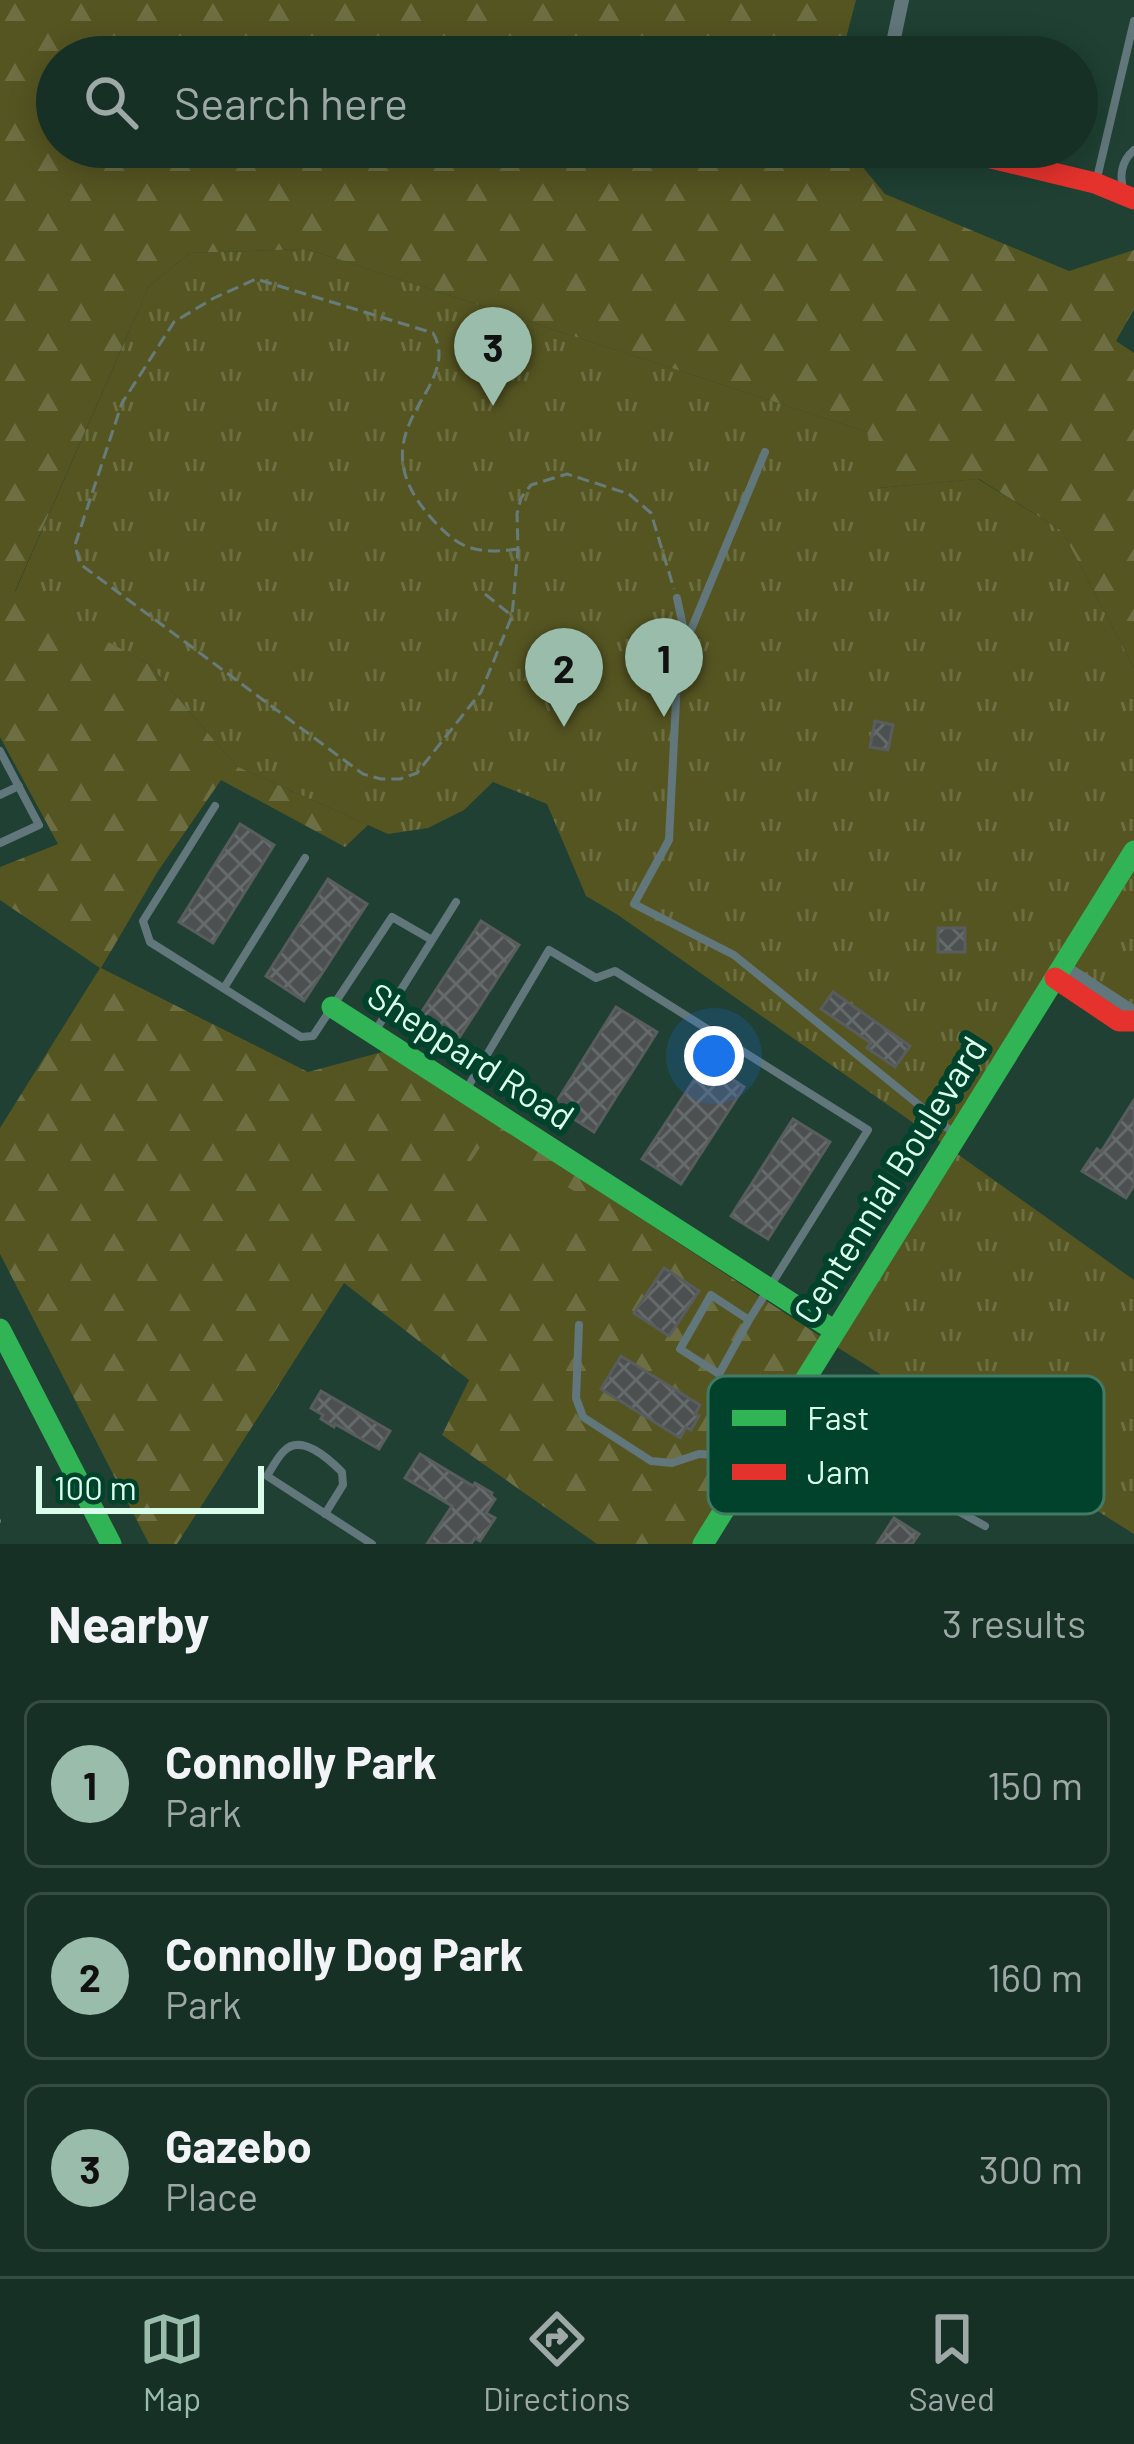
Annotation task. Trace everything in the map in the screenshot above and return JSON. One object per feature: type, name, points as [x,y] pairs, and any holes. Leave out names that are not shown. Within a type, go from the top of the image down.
[{"type":"street","points":[[894,36],[902,0]]},
{"type":"street","points":[[1028,168],[1129,196]]},
{"type":"street","name":"Centennial Boulevard","points":[[807,1376],[1134,851]]},
{"type":"street","points":[[1059,972],[1119,1021],[1134,1017]]},
{"type":"street","name":"Sheppard Road","points":[[332,1007],[835,1331]]},
{"type":"street","points":[[0,1329],[111,1544]]},
{"type":"street","name":"Centennial Boulevard","points":[[703,1544],[722,1514]]},
{"type":"lane","points":[[1095,183],[1134,21]]},
{"type":"lane","points":[[1129,196],[1122,169],[1134,150]]},
{"type":"lane","points":[[765,452],[678,661],[669,840],[634,904],[734,955],[957,1136]]},
{"type":"lane","points":[[677,598],[686,641]]},
{"type":"lane","points":[[0,751],[39,825],[0,843]]},
{"type":"lane","points":[[0,795],[19,786]]},
{"type":"lane","name":"Sheppard Road","points":[[215,806],[143,921],[150,942],[301,1036],[313,1036],[332,1007]]},
{"type":"lane","points":[[224,988],[305,859]]},
{"type":"lane","points":[[374,1033],[456,902]]},
{"type":"lane","points":[[332,1007],[392,917],[432,940]]},
{"type":"lane","points":[[465,1092],[549,950],[596,978],[615,971],[868,1130],[748,1319],[719,1374],[680,1349],[711,1295],[748,1319]]},
{"type":"lane","points":[[579,1325],[576,1398],[583,1417],[651,1461],[672,1463],[708,1454]]},
{"type":"lane","points":[[325,1514],[343,1486],[342,1472],[305,1445],[288,1447],[267,1476],[325,1514],[372,1544]]},
{"type":"lane","points":[[963,1514],[985,1526]]},
{"type":"path","points":[[518,549],[470,550],[437,524],[410,492],[401,457],[407,423],[440,366],[439,343],[433,333],[256,279],[175,322],[122,403],[75,544],[80,564],[347,763],[381,779],[417,773],[481,692],[512,616],[518,549],[517,514],[531,485],[567,474],[629,494],[651,513],[677,598]]},
{"type":"path","points":[[484,594],[512,616]]},
{"type":"green space","points":[[0,0],[856,0],[847,36],[36,36],[36,168],[863,168],[885,194],[1069,271],[1134,250],[1134,309],[1116,341],[1134,353],[1134,668],[1062,531],[979,479],[877,488],[867,432],[307,249],[190,253],[149,286],[15,591],[149,664],[236,766],[368,825],[345,847],[221,780],[158,871],[101,968],[308,1072],[386,1051],[829,1342],[807,1376],[708,1376],[708,1514],[720,1514],[701,1544],[597,1544],[442,1435],[469,1380],[344,1283],[177,1544],[149,1544],[0,1254],[0,1128],[100,968],[0,900],[0,867],[58,844],[0,737]]},
{"type":"green space","points":[[307,249],[867,432],[878,488],[978,479],[1062,531],[1134,668],[1134,1013],[1062,967],[949,1148],[586,896],[547,804],[493,782],[464,810],[428,828],[388,834],[236,766],[149,664],[15,592],[149,286],[190,253]]},
{"type":"green space","points":[[481,1146],[512,1166],[493,1194],[462,1174]]},
{"type":"green space","points":[[949,1148],[1134,1280],[1134,1534],[1102,1514],[1104,1376],[883,1376],[829,1342]]},
{"type":"green space","points":[[513,1168],[544,1187],[526,1216],[495,1196]]},
{"type":"green space","points":[[556,1180],[587,1199],[557,1248],[526,1230]]},
{"type":"building","points":[[875,721],[893,725],[888,750],[870,747]]},
{"type":"building","points":[[240,824],[274,845],[213,943],[179,922]]},
{"type":"building","points":[[328,879],[367,904],[304,1001],[266,976]]},
{"type":"building","points":[[481,921],[519,945],[455,1044],[417,1019]]},
{"type":"building","points":[[938,928],[965,928],[965,952],[938,952]]},
{"type":"building","points":[[833,992],[910,1046],[895,1067],[867,1048],[871,1043],[821,1009]]},
{"type":"building","points":[[616,1007],[657,1032],[594,1132],[554,1106]]},
{"type":"building","points":[[706,1062],[744,1087],[681,1184],[642,1159]]},
{"type":"building","points":[[1134,1100],[1134,1185],[1126,1198],[1082,1171],[1097,1149],[1101,1152]]},
{"type":"building","points":[[793,1119],[830,1142],[768,1239],[731,1216]]},
{"type":"building","points":[[664,1268],[699,1291],[669,1336],[634,1313]]},
{"type":"building","points":[[621,1356],[700,1405],[691,1430],[686,1427],[680,1438],[601,1389]]},
{"type":"building","points":[[321,1391],[390,1431],[379,1449],[321,1419],[323,1415],[311,1408]]},
{"type":"building","points":[[420,1454],[492,1493],[495,1499],[486,1513],[495,1518],[480,1541],[427,1544],[452,1506],[405,1478]]},
{"type":"building","points":[[894,1518],[919,1534],[912,1544],[877,1544]]},
{"type":"traffic: fast","points":[[807,1376],[1134,851]]},
{"type":"traffic: fast","points":[[332,1007],[835,1331]]},
{"type":"traffic: fast","points":[[0,1329],[111,1544]]},
{"type":"traffic: fast","points":[[703,1544],[722,1514]]},
{"type":"traffic: jam","points":[[1032,168],[1095,183],[1134,199]]},
{"type":"traffic: jam","points":[[1055,978],[1119,1021],[1134,1021]]},
{"type":"place","name":"Gazebo","points":[[493,406]]},
{"type":"place","name":"Connolly Park","points":[[664,717]]},
{"type":"place","name":"Connolly Dog Park","points":[[564,727]]}]
